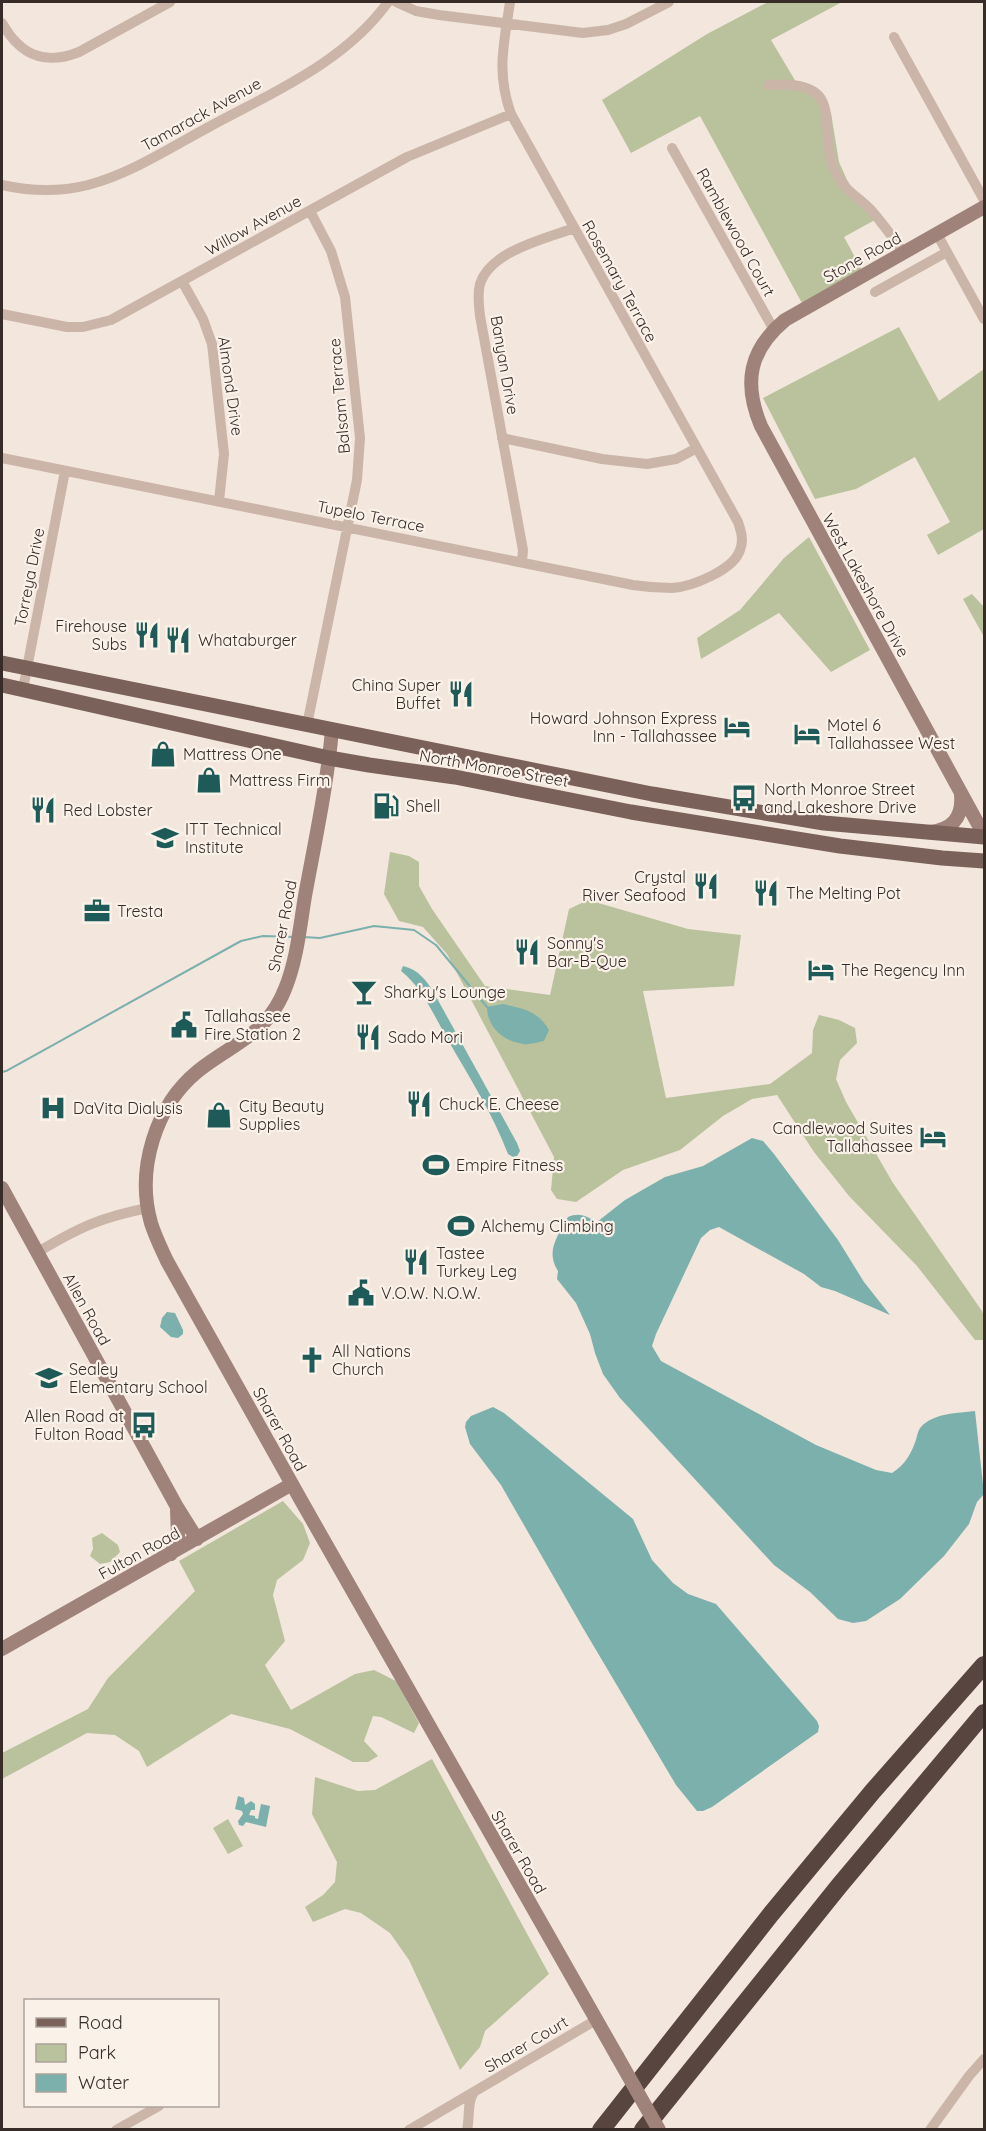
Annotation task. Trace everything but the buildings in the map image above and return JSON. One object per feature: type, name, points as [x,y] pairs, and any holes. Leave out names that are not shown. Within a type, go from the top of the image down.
[{"type":"highway","points":[[601,2130],[800,1878],[984,1665]]},
{"type":"highway","points":[[643,2130],[831,1895],[984,1713]]},
{"type":"main road","name":"North Monroe Street","points":[[2,663],[644,793],[824,823],[984,836]]},
{"type":"main road","name":"North Monroe Street","points":[[2,685],[329,758],[479,782],[648,815],[817,842],[984,861]]},
{"type":"main road","points":[[190,727],[194,702]]},
{"type":"main road","points":[[479,782],[484,761]]},
{"type":"main road","points":[[501,786],[509,766]]},
{"type":"main road","points":[[631,812],[644,793]]},
{"type":"main road","points":[[644,793],[648,815]]},
{"type":"main road","points":[[817,842],[824,823]]},
{"type":"street","points":[[2,23],[14,40],[36,56],[53,59],[72,54],[170,2]]},
{"type":"street","name":"Tamarack Avenue","points":[[2,185],[56,190],[86,186],[130,170],[319,66],[361,34],[388,2]]},
{"type":"street","points":[[396,2],[416,11],[565,32],[594,33],[626,24],[669,2]]},
{"type":"street","name":"Rosemary Terrace","points":[[510,2],[501,71],[511,114],[738,522],[742,542],[740,550],[730,563]]},
{"type":"street","points":[[894,37],[984,200]]},
{"type":"street","points":[[768,85],[791,84],[805,88],[821,99],[827,112],[830,156],[836,172],[847,190],[869,208],[904,253]]},
{"type":"street","name":"Willow Avenue","points":[[2,314],[67,327],[111,320],[407,157],[511,114]]},
{"type":"street","name":"Ramblewood Court","points":[[672,148],[774,330]]},
{"type":"street","name":"Stone Road","points":[[762,345],[774,330],[795,315],[984,207]]},
{"type":"street","name":"Balsam Terrace","points":[[308,725],[357,480],[360,438],[347,310],[331,251],[310,211]]},
{"type":"street","name":"Banyan Drive","points":[[522,562],[523,550],[478,303],[480,286],[488,269],[502,257],[574,228]]},
{"type":"street","points":[[937,234],[984,319]]},
{"type":"street","points":[[875,292],[947,252]]},
{"type":"street","name":"Almond Drive","points":[[182,281],[203,319],[212,344],[224,454],[219,501]]},
{"type":"street","name":"West Lakeshore Drive","points":[[762,345],[754,361],[750,385],[754,410],[761,426],[984,836]]},
{"type":"street","points":[[502,438],[602,459],[647,464],[676,459],[697,448]]},
{"type":"street","name":"Tupelo Terrace","points":[[2,458],[633,585],[655,588],[683,586],[715,573],[730,563]]},
{"type":"street","name":"Torreya Drive","points":[[23,689],[65,471]]},
{"type":"street","name":"Sharer Road","points":[[332,730],[302,918],[286,988],[267,1020],[248,1038],[198,1071],[175,1095],[165,1110],[150,1149],[146,1184],[148,1208],[157,1239],[167,1260],[659,2130]]},
{"type":"street","points":[[923,832],[944,828],[956,820],[961,810],[961,793]]},
{"type":"street","name":"Allen Road","points":[[2,1188],[177,1508],[197,1539]]},
{"type":"street","points":[[38,1252],[96,1221],[148,1208]]},
{"type":"street","name":"Fulton Road","points":[[2,1649],[292,1484]]},
{"type":"street","points":[[171,1554],[178,1536],[177,1508]]},
{"type":"street","name":"Sharer Court","points":[[409,2130],[596,2020]]},
{"type":"street","points":[[930,2130],[984,2059]]},
{"type":"street","points":[[467,2130],[470,2116],[469,2100],[473,2094]]},
{"type":"street","points":[[116,2130],[157,2107]]},
{"type":"green space","points":[[768,2],[842,2],[771,40],[796,82],[831,113],[839,162],[847,180],[856,194],[882,216],[844,237],[862,270],[803,305],[700,116],[631,153],[602,100],[707,34]]},
{"type":"green space","points":[[899,327],[939,401],[984,369],[984,529],[938,555],[927,535],[950,522],[915,457],[856,489],[815,499],[763,398]]},
{"type":"green space","points":[[809,537],[870,650],[831,672],[779,613],[701,659],[697,638],[740,610],[784,558]]},
{"type":"green space","points":[[972,594],[984,607],[984,637],[963,599]]},
{"type":"green space","points":[[390,852],[409,856],[419,862],[419,886],[432,909],[485,986],[550,995],[569,909],[588,900],[688,929],[741,935],[734,986],[643,991],[666,1098],[770,1084],[812,1053],[813,1030],[819,1015],[839,1020],[855,1028],[857,1043],[840,1060],[836,1079],[846,1102],[893,1183],[982,1311],[984,1340],[975,1340],[917,1266],[849,1196],[814,1152],[777,1095],[752,1099],[723,1116],[680,1150],[623,1170],[576,1202],[557,1199],[551,1190],[554,1157],[447,954],[423,927],[399,921],[384,894]]},
{"type":"green space","points":[[283,1501],[303,1524],[310,1543],[303,1560],[277,1580],[273,1595],[285,1641],[265,1665],[291,1710],[355,1674],[374,1670],[396,1681],[419,1723],[414,1733],[381,1717],[373,1716],[364,1741],[378,1756],[368,1762],[353,1762],[290,1729],[231,1714],[147,1767],[139,1751],[115,1735],[87,1733],[2,1779],[2,1753],[88,1709],[108,1678],[195,1591],[179,1561]]},
{"type":"green space","points":[[102,1533],[118,1545],[120,1552],[110,1562],[100,1564],[90,1556],[93,1549],[92,1538]]},
{"type":"green space","points":[[432,1759],[549,1974],[485,2031],[480,2047],[460,2070],[409,1960],[390,1933],[361,1913],[345,1909],[313,1922],[305,1907],[323,1895],[335,1882],[337,1862],[312,1814],[315,1777],[358,1791],[375,1790]]},
{"type":"green space","points":[[228,1819],[243,1846],[228,1854],[213,1828]]},
{"type":"water","points":[[403,966],[422,976],[434,993],[517,1143],[520,1151],[517,1156],[513,1157],[508,1154],[488,1110],[428,1003],[401,971]]},
{"type":"water","points":[[503,1004],[529,1011],[540,1018],[549,1030],[544,1041],[529,1044],[517,1043],[498,1032],[490,1021],[487,1007]]},
{"type":"water","points":[[752,1138],[763,1141],[774,1154],[838,1240],[864,1282],[890,1315],[821,1287],[804,1274],[719,1227],[710,1230],[701,1238],[656,1334],[652,1346],[661,1361],[816,1445],[876,1470],[892,1473],[907,1459],[919,1430],[926,1422],[946,1415],[975,1411],[984,1494],[977,1502],[969,1524],[944,1556],[900,1599],[866,1621],[853,1623],[838,1619],[810,1592],[774,1565],[620,1398],[603,1374],[590,1334],[576,1303],[557,1279],[558,1271],[553,1257],[554,1244],[568,1217],[582,1215],[597,1222],[625,1200],[665,1177],[703,1166]]},
{"type":"water","points":[[167,1312],[175,1313],[183,1330],[183,1334],[178,1338],[171,1337],[160,1327],[162,1318]]},
{"type":"water","points":[[493,1407],[504,1413],[633,1519],[652,1560],[673,1583],[688,1594],[716,1604],[817,1721],[818,1732],[712,1807],[697,1811],[676,1785],[501,1485],[470,1444],[465,1427],[466,1422],[471,1416]]},
{"type":"water","points":[[238,1796],[244,1798],[245,1805],[251,1801],[255,1804],[255,1810],[251,1810],[249,1815],[258,1819],[261,1804],[270,1806],[266,1827],[246,1822],[243,1826],[239,1825],[238,1821],[243,1814],[242,1811],[235,1809]]},
{"type":"waterway","points":[[303,937],[320,938],[374,926],[414,930],[436,945],[487,1007]]},
{"type":"waterway","points":[[2,1072],[241,941],[263,936],[295,937]]},
{"type":"place","name":"Firehouse Subs","points":[[147,635]]},
{"type":"place","name":"Whataburger","points":[[178,640]]},
{"type":"place","name":"China Super Buffet","points":[[461,694]]},
{"type":"place","name":"Howard Johnson Express Inn - Tallahassee","points":[[737,727]]},
{"type":"place","name":"Motel 6 Tallahassee West","points":[[807,734]]},
{"type":"place","name":"Mattress One","points":[[163,754]]},
{"type":"place","name":"Mattress Firm","points":[[209,780]]},
{"type":"place","name":"North Monroe Street and Lakeshore Drive","points":[[744,798]]},
{"type":"place","name":"Shell","points":[[386,806]]},
{"type":"place","name":"Red Lobster","points":[[43,810]]},
{"type":"place","name":"ITT Technical Institute","points":[[165,838]]},
{"type":"place","name":"Crystal River Seafood","points":[[706,886]]},
{"type":"place","name":"The Melting Pot","points":[[766,893]]},
{"type":"place","name":"Tresta","points":[[97,911]]},
{"type":"place","name":"Sonny's Bar-B-Que","points":[[527,952]]},
{"type":"place","name":"The Regency Inn","points":[[821,970]]},
{"type":"place","name":"Sharky's Lounge","points":[[364,992]]},
{"type":"place","name":"Tallahassee Fire Station 2","points":[[184,1025]]},
{"type":"place","name":"Sado Mori","points":[[368,1037]]},
{"type":"place","name":"Chuck E. Cheese","points":[[419,1104]]},
{"type":"place","name":"DaVita Dialysis","points":[[53,1108]]},
{"type":"place","name":"City Beauty Supplies","points":[[219,1115]]},
{"type":"place","name":"Candlewood Suites Tallahassee","points":[[933,1137]]},
{"type":"place","name":"Empire Fitness","points":[[436,1165]]},
{"type":"place","name":"Alchemy Climbing","points":[[461,1226]]},
{"type":"place","name":"Tastee Turkey Leg","points":[[416,1262]]},
{"type":"place","name":"V.O.W. N.O.W.","points":[[361,1293]]},
{"type":"place","name":"All Nations Church","points":[[312,1360]]},
{"type":"place","name":"Sealey Elementary School","points":[[49,1378]]},
{"type":"place","name":"Allen Road at Fulton Road","points":[[144,1425]]}]
